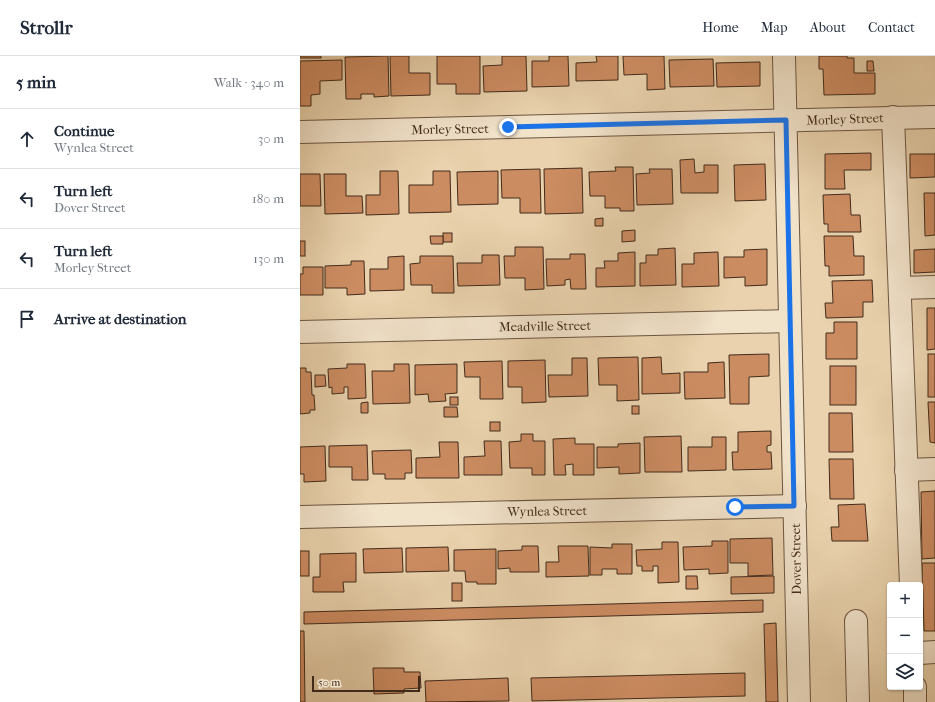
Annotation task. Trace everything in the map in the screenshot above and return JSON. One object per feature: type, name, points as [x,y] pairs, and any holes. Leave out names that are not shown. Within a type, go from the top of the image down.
[{"type":"street","name":"Dover Street","points":[[784,56],[799,702]]},
{"type":"street","name":"Morley Street","points":[[300,132],[935,117]]},
{"type":"street","points":[[893,118],[911,582]]},
{"type":"street","points":[[900,288],[935,287]]},
{"type":"street","name":"Meadville Street","points":[[300,332],[790,321]]},
{"type":"street","points":[[906,470],[935,469]]},
{"type":"street","name":"Wynlea Street","points":[[300,517],[794,506]]},
{"type":"street","points":[[856,621],[858,702]]},
{"type":"street","points":[[923,653],[935,652]]},
{"type":"street","points":[[915,690],[915,702]]},
{"type":"building","points":[[300,56],[321,56],[321,58],[300,58]]},
{"type":"building","points":[[388,56],[389,96],[374,97],[374,94],[361,94],[361,99],[346,99],[345,57]]},
{"type":"building","points":[[390,56],[409,56],[409,73],[430,73],[430,95],[391,96]]},
{"type":"building","points":[[437,56],[480,56],[480,94],[456,94],[456,84],[437,84]]},
{"type":"building","points":[[502,56],[526,56],[527,91],[484,92],[483,66],[502,65]]},
{"type":"building","points":[[549,56],[568,56],[569,86],[532,87],[532,61],[549,61]]},
{"type":"building","points":[[596,56],[618,56],[618,80],[576,81],[576,63],[597,62]]},
{"type":"building","points":[[623,56],[664,56],[665,89],[647,90],[647,74],[624,75]]},
{"type":"building","points":[[819,56],[847,56],[847,58],[854,58],[854,73],[875,73],[875,94],[824,95],[823,69],[819,69]]},
{"type":"building","points":[[713,59],[714,86],[670,87],[669,60]]},
{"type":"building","points":[[342,60],[342,80],[320,81],[320,94],[311,95],[311,106],[300,106],[300,61]]},
{"type":"building","points":[[867,61],[873,61],[874,71],[867,71]]},
{"type":"building","points":[[760,62],[760,86],[717,87],[716,63]]},
{"type":"building","points":[[871,153],[871,170],[844,170],[845,189],[825,189],[825,154]]},
{"type":"building","points":[[910,154],[935,154],[935,177],[910,178]]},
{"type":"building","points":[[694,159],[695,173],[704,172],[704,165],[718,165],[718,193],[681,193],[680,160]]},
{"type":"building","points":[[765,164],[766,200],[735,201],[734,165]]},
{"type":"building","points":[[615,167],[633,167],[634,211],[620,211],[620,208],[605,208],[605,196],[590,196],[589,172],[616,171]]},
{"type":"building","points":[[582,168],[583,213],[545,214],[544,169]]},
{"type":"building","points":[[540,169],[541,213],[520,213],[520,198],[502,198],[501,170]]},
{"type":"building","points":[[649,169],[672,169],[673,204],[637,205],[636,174],[650,173]]},
{"type":"building","points":[[380,171],[398,171],[399,214],[366,215],[366,195],[380,195]]},
{"type":"building","points":[[433,171],[450,171],[451,212],[409,213],[409,185],[433,185]]},
{"type":"building","points":[[498,171],[498,204],[458,205],[457,172]]},
{"type":"building","points":[[300,174],[320,174],[321,206],[300,206]]},
{"type":"building","points":[[324,174],[346,174],[346,196],[362,196],[363,213],[325,214]]},
{"type":"building","points":[[924,193],[935,193],[935,235],[925,236]]},
{"type":"building","points":[[850,194],[851,215],[860,215],[861,232],[828,232],[828,224],[824,224],[823,195]]},
{"type":"building","points":[[603,218],[603,226],[595,226],[595,219]]},
{"type":"building","points":[[635,230],[635,241],[622,242],[622,231]]},
{"type":"building","points":[[443,233],[452,233],[452,242],[443,242]]},
{"type":"building","points":[[430,236],[443,236],[443,244],[431,244]]},
{"type":"building","points":[[824,236],[853,236],[854,256],[864,256],[864,275],[829,276],[829,266],[825,266]]},
{"type":"building","points":[[300,241],[305,241],[305,256],[300,256]]},
{"type":"building","points":[[515,247],[543,247],[544,289],[525,290],[525,278],[505,278],[504,256],[515,256]]},
{"type":"building","points":[[675,248],[676,285],[640,286],[640,263],[646,263],[646,255],[658,255],[658,249]]},
{"type":"building","points":[[767,249],[767,285],[745,286],[745,277],[724,278],[724,257],[744,257],[744,250]]},
{"type":"building","points":[[935,249],[935,272],[914,273],[914,250]]},
{"type":"building","points":[[635,252],[635,286],[596,287],[596,268],[605,268],[604,261],[618,261],[618,253]]},
{"type":"building","points":[[718,252],[719,286],[682,287],[682,264],[694,264],[694,253]]},
{"type":"building","points":[[570,254],[585,254],[586,289],[571,289],[570,279],[565,280],[565,285],[547,286],[546,259],[570,259]]},
{"type":"building","points":[[482,255],[499,255],[500,285],[458,286],[457,263],[482,263]]},
{"type":"building","points":[[404,256],[404,290],[370,291],[370,269],[388,269],[388,257]]},
{"type":"building","points":[[420,256],[453,256],[454,293],[432,293],[432,285],[411,285],[410,264],[420,263]]},
{"type":"building","points":[[351,261],[364,261],[365,294],[347,295],[347,288],[325,288],[325,266],[351,265]]},
{"type":"building","points":[[303,267],[323,267],[323,295],[300,295],[300,274],[303,274]]},
{"type":"building","points":[[872,280],[873,302],[863,302],[863,317],[826,318],[825,303],[833,303],[832,281]]},
{"type":"building","points":[[927,308],[935,308],[935,349],[927,350]]},
{"type":"building","points":[[834,322],[857,322],[857,359],[826,359],[826,333],[834,333]]},
{"type":"building","points":[[769,354],[769,376],[749,377],[749,404],[730,404],[729,355]]},
{"type":"building","points":[[928,354],[935,354],[935,397],[928,397]]},
{"type":"building","points":[[638,357],[639,400],[617,401],[617,385],[599,385],[598,358]]},
{"type":"building","points":[[661,357],[662,374],[680,373],[680,393],[642,394],[642,358]]},
{"type":"building","points":[[572,358],[587,358],[588,396],[549,397],[548,375],[572,375]]},
{"type":"building","points":[[545,360],[546,402],[522,403],[522,387],[508,387],[508,361]]},
{"type":"building","points":[[502,361],[503,399],[480,399],[480,377],[465,377],[464,362]]},
{"type":"building","points":[[724,362],[725,398],[685,399],[684,372],[708,372],[708,363]]},
{"type":"building","points":[[347,364],[365,364],[366,398],[348,399],[348,387],[344,387],[344,393],[332,394],[332,387],[329,388],[328,369],[347,368]]},
{"type":"building","points":[[394,364],[409,364],[410,403],[373,404],[372,371],[394,371]]},
{"type":"building","points":[[457,364],[457,393],[445,394],[446,401],[429,402],[428,394],[415,395],[415,365]]},
{"type":"building","points":[[830,366],[856,366],[856,405],[830,405]]},
{"type":"building","points":[[300,368],[306,368],[306,372],[311,372],[312,395],[314,395],[315,410],[310,410],[310,413],[300,414]]},
{"type":"building","points":[[315,375],[325,375],[326,386],[315,387]]},
{"type":"building","points":[[450,397],[458,397],[458,405],[450,405]]},
{"type":"building","points":[[368,402],[368,413],[361,413],[361,403]]},
{"type":"building","points":[[928,402],[935,402],[935,443],[930,442]]},
{"type":"building","points":[[632,406],[639,406],[639,414],[632,414]]},
{"type":"building","points":[[444,407],[457,407],[458,417],[444,417]]},
{"type":"building","points":[[829,413],[852,413],[853,452],[829,452]]},
{"type":"building","points":[[490,422],[500,422],[500,431],[490,431]]},
{"type":"building","points":[[771,431],[771,445],[767,446],[767,452],[771,452],[772,469],[733,470],[732,452],[738,452],[738,432]]},
{"type":"building","points":[[521,434],[533,434],[533,441],[545,441],[545,475],[532,475],[532,468],[510,468],[509,442],[521,441]]},
{"type":"building","points":[[681,436],[682,472],[645,472],[644,437]]},
{"type":"building","points":[[712,437],[726,437],[726,470],[688,471],[688,447],[712,447]]},
{"type":"building","points":[[575,438],[575,444],[594,444],[594,475],[573,475],[573,464],[565,465],[566,475],[554,475],[553,439]]},
{"type":"building","points":[[484,441],[501,441],[502,475],[464,475],[464,457],[485,456]]},
{"type":"building","points":[[439,442],[458,442],[459,478],[416,478],[416,458],[440,457]]},
{"type":"building","points":[[640,443],[640,473],[619,474],[619,467],[597,468],[597,447],[618,447],[618,444]]},
{"type":"building","points":[[367,445],[368,480],[352,480],[352,467],[329,467],[329,446]]},
{"type":"building","points":[[325,446],[326,481],[304,482],[304,474],[300,474],[300,447]]},
{"type":"building","points":[[411,450],[412,473],[405,473],[405,479],[385,479],[385,474],[373,474],[372,451]]},
{"type":"building","points":[[829,459],[853,459],[854,499],[830,499]]},
{"type":"building","points":[[935,491],[935,558],[922,559],[921,492]]},
{"type":"building","points":[[865,504],[868,541],[832,541],[831,527],[839,527],[838,505]]},
{"type":"building","points":[[772,538],[773,575],[748,576],[748,563],[730,563],[730,539]]},
{"type":"building","points":[[712,541],[728,541],[728,573],[709,574],[709,569],[684,570],[683,547],[712,546]]},
{"type":"building","points":[[662,542],[678,542],[679,582],[658,583],[658,566],[653,566],[653,571],[642,571],[642,566],[637,566],[636,550],[662,549]]},
{"type":"building","points":[[612,544],[632,544],[632,574],[617,574],[617,569],[602,569],[602,575],[590,575],[590,547],[612,548]]},
{"type":"building","points":[[522,546],[538,546],[539,572],[510,572],[510,568],[498,569],[498,551],[522,550]]},
{"type":"building","points":[[558,546],[588,546],[589,576],[546,577],[546,562],[559,562]]},
{"type":"building","points":[[448,547],[449,571],[406,572],[406,548]]},
{"type":"building","points":[[402,548],[403,572],[364,573],[363,549]]},
{"type":"building","points":[[496,549],[496,584],[477,584],[477,582],[466,582],[465,571],[454,571],[454,550]]},
{"type":"building","points":[[300,551],[309,551],[309,576],[300,576]]},
{"type":"building","points":[[356,553],[356,582],[343,582],[344,592],[313,592],[313,577],[320,577],[320,554]]},
{"type":"building","points":[[922,563],[935,563],[935,631],[924,631]]},
{"type":"building","points":[[686,576],[697,576],[698,589],[686,589]]},
{"type":"building","points":[[774,576],[774,593],[731,594],[731,577]]},
{"type":"building","points":[[452,583],[462,583],[462,601],[452,601]]},
{"type":"building","points":[[763,600],[763,612],[304,624],[304,612]]},
{"type":"building","points":[[776,623],[778,702],[766,702],[764,624]]},
{"type":"building","points":[[300,631],[304,631],[305,702],[300,702]]},
{"type":"building","points":[[373,668],[404,668],[404,672],[420,672],[421,688],[404,689],[404,693],[374,694]]},
{"type":"building","points":[[745,673],[745,696],[532,701],[531,678]]},
{"type":"building","points":[[508,678],[509,701],[426,702],[425,681]]},
{"type":"route","points":[[508,127],[786,120],[794,506],[735,507]]}]
